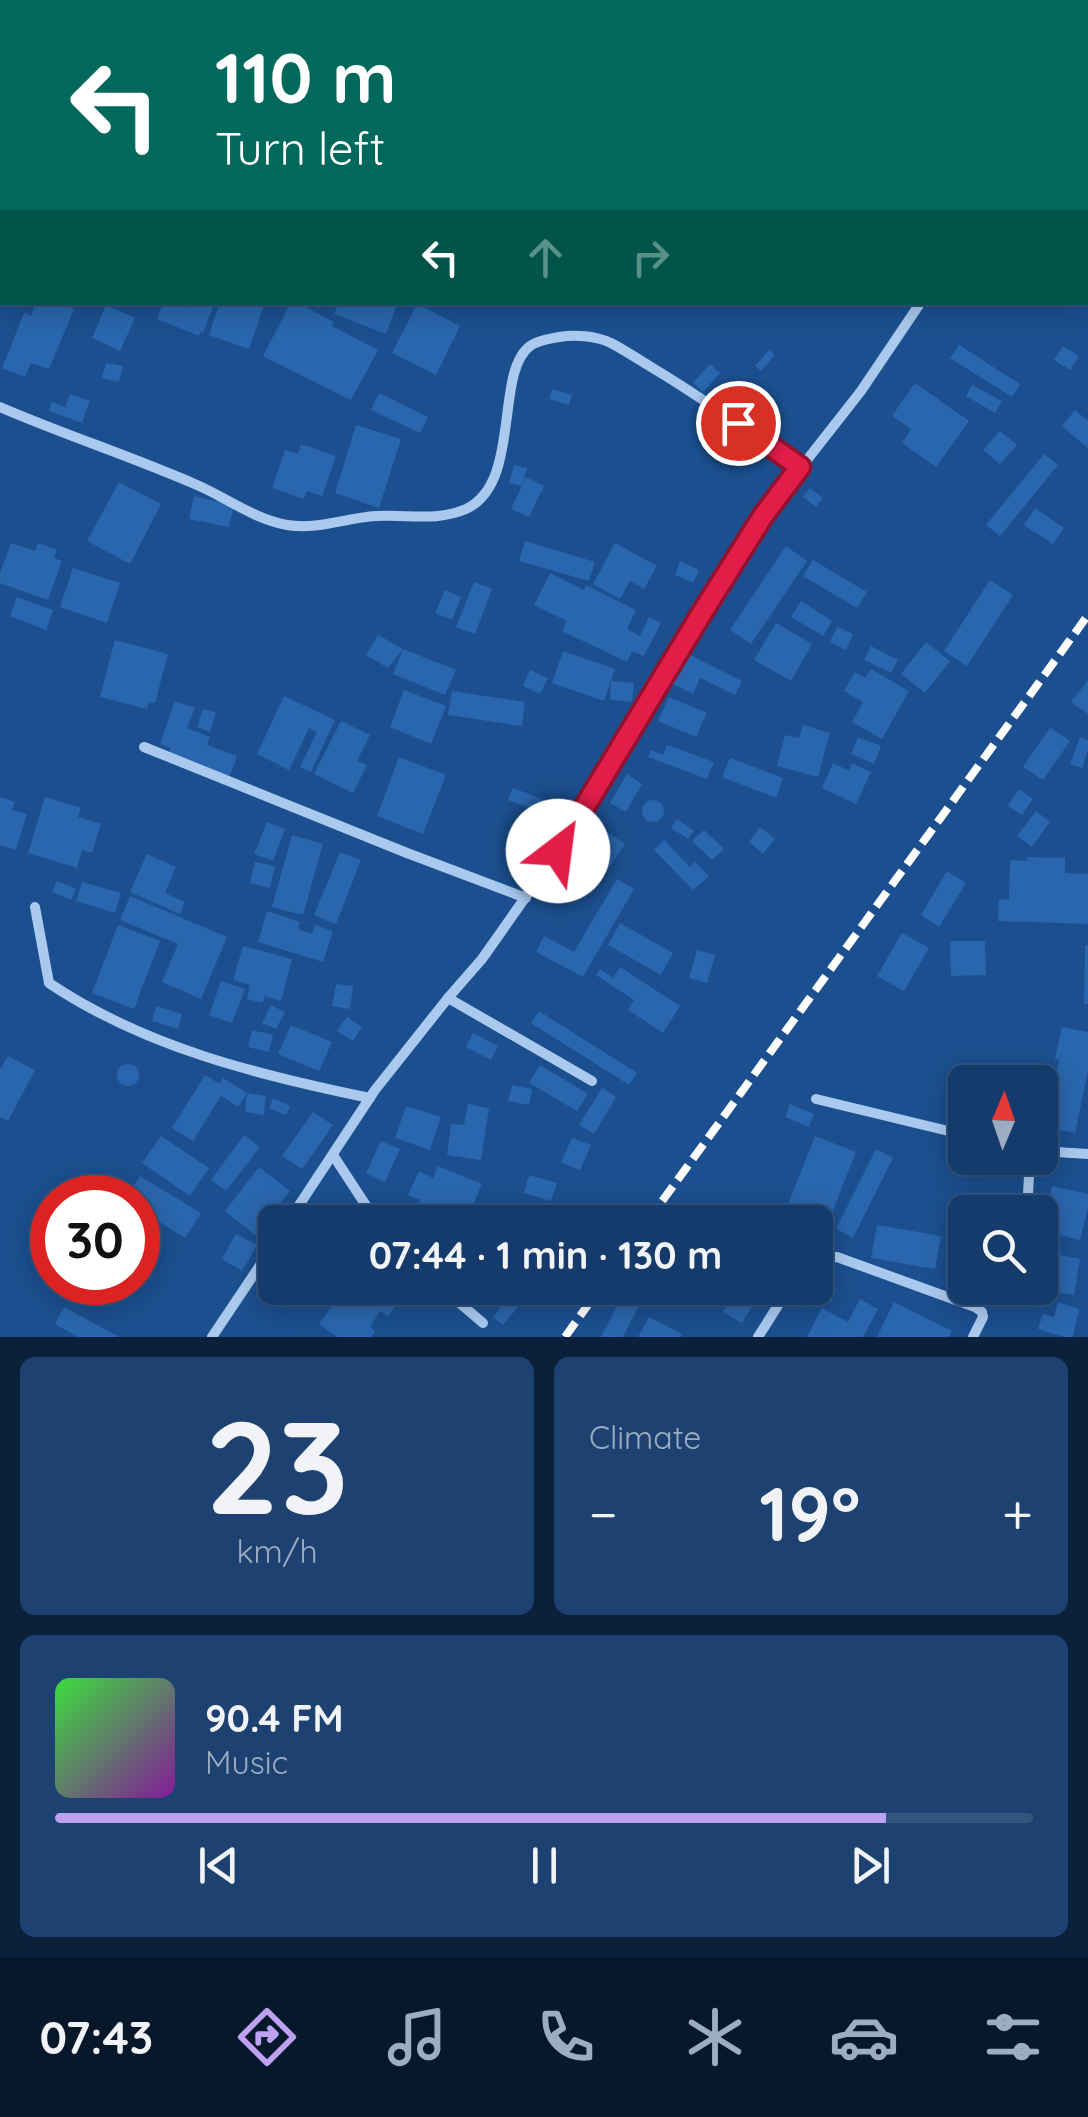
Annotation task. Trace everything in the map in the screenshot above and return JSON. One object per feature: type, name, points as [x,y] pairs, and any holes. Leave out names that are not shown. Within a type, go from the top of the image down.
[{"type":"street","points":[[300,1205],[370,1098],[526,898],[763,516],[861,391],[919,305]]},
{"type":"street","points":[[0,408],[198,485],[258,516],[286,524],[326,526],[378,516],[444,517],[469,508],[482,498],[493,478],[520,359],[530,346],[545,340],[579,336],[608,341],[706,400],[800,467]]},
{"type":"street","points":[[144,747],[526,898]]},
{"type":"street","points":[[34,907],[49,983],[84,1006],[144,1036],[279,1079],[370,1098]]},
{"type":"street","points":[[448,998],[592,1081]]},
{"type":"street","points":[[816,1099],[948,1131]]},
{"type":"street","points":[[1058,1152],[1088,1154]]},
{"type":"street","points":[[333,1156],[365,1205]]},
{"type":"street","points":[[833,1258],[948,1296]]},
{"type":"street","points":[[212,1337],[258,1268]]},
{"type":"street","points":[[462,1305],[484,1323]]},
{"type":"street","points":[[758,1337],[779,1305]]},
{"type":"street","points":[[969,1305],[982,1312],[984,1318],[973,1337]]},
{"type":"building","points":[[35,305],[74,309],[49,369],[31,363],[25,377],[2,368],[24,313],[31,316]]},
{"type":"building","points":[[106,305],[135,318],[120,351],[92,338]]},
{"type":"building","points":[[162,305],[214,305],[199,336],[157,319]]},
{"type":"building","points":[[219,305],[264,305],[249,349],[209,335]]},
{"type":"building","points":[[289,305],[302,305],[378,350],[351,400],[263,356]]},
{"type":"building","points":[[330,305],[397,305],[386,334],[334,314],[337,308]]},
{"type":"building","points":[[416,305],[460,326],[436,375],[392,353]]},
{"type":"building","points":[[959,345],[1020,384],[1012,397],[950,358]]},
{"type":"building","points":[[1063,346],[1079,356],[1070,370],[1054,360]]},
{"type":"building","points":[[769,350],[775,355],[761,371],[755,366]]},
{"type":"building","points":[[106,363],[123,366],[119,382],[102,378]]},
{"type":"building","points":[[710,364],[720,373],[703,392],[693,383]]},
{"type":"building","points":[[915,383],[969,421],[936,467],[902,443],[911,429],[892,416]]},
{"type":"building","points":[[972,385],[1002,401],[995,413],[966,396]]},
{"type":"building","points":[[720,387],[750,404],[743,417],[713,399]]},
{"type":"building","points":[[552,389],[572,395],[569,405],[549,399]]},
{"type":"building","points":[[379,393],[428,417],[420,433],[371,410]]},
{"type":"building","points":[[70,394],[90,401],[82,423],[49,411],[52,402],[65,407]]},
{"type":"building","points":[[1075,410],[1088,421],[1088,448],[1062,426]]},
{"type":"building","points":[[356,425],[401,439],[379,508],[335,493]]},
{"type":"building","points":[[1000,431],[1017,445],[1000,464],[983,450]]},
{"type":"building","points":[[301,444],[336,456],[322,496],[307,491],[304,499],[272,488],[285,450],[298,454]]},
{"type":"building","points":[[1044,454],[1058,465],[1000,536],[986,525]]},
{"type":"building","points":[[514,465],[527,468],[522,486],[509,483]]},
{"type":"building","points":[[526,477],[544,486],[529,517],[511,509]]},
{"type":"building","points":[[119,482],[161,504],[130,564],[87,541]]},
{"type":"building","points":[[810,488],[823,498],[816,507],[803,497]]},
{"type":"building","points":[[194,496],[234,505],[229,527],[189,519]]},
{"type":"building","points":[[1035,508],[1064,528],[1053,544],[1024,525]]},
{"type":"building","points":[[525,541],[595,562],[589,581],[519,561]]},
{"type":"building","points":[[11,543],[35,551],[38,543],[57,550],[54,558],[62,561],[48,600],[0,583]]},
{"type":"building","points":[[615,543],[657,566],[644,589],[630,581],[620,599],[593,584]]},
{"type":"building","points":[[786,546],[807,561],[751,644],[730,630]]},
{"type":"building","points":[[813,560],[867,592],[857,608],[803,576]]},
{"type":"building","points":[[680,561],[699,570],[693,583],[675,575]]},
{"type":"building","points":[[73,568],[120,583],[107,623],[60,607]]},
{"type":"building","points":[[550,573],[584,590],[586,585],[636,610],[627,629],[640,636],[649,617],[661,623],[644,656],[632,651],[627,662],[562,631],[567,621],[534,605]]},
{"type":"building","points":[[990,580],[1013,595],[967,666],[944,651]]},
{"type":"building","points":[[474,582],[492,589],[475,634],[456,627]]},
{"type":"building","points":[[445,590],[461,597],[452,620],[435,613]]},
{"type":"building","points":[[17,597],[53,610],[46,630],[10,616]]},
{"type":"building","points":[[801,601],[832,621],[823,636],[791,617]]},
{"type":"building","points":[[776,623],[812,644],[791,681],[754,660]]},
{"type":"building","points":[[837,627],[853,634],[846,650],[830,642]]},
{"type":"building","points":[[378,635],[403,649],[388,668],[366,655]]},
{"type":"building","points":[[115,640],[168,654],[155,703],[149,702],[147,709],[100,697]]},
{"type":"building","points":[[926,642],[950,661],[925,693],[901,674]]},
{"type":"building","points":[[871,646],[898,660],[891,673],[864,660]]},
{"type":"building","points":[[403,649],[456,670],[445,695],[393,674]]},
{"type":"building","points":[[563,651],[615,669],[604,701],[552,683]]},
{"type":"building","points":[[686,653],[742,681],[735,695],[700,678],[693,694],[671,683]]},
{"type":"building","points":[[871,669],[909,691],[882,739],[852,722],[863,702],[844,691],[855,672],[865,678]]},
{"type":"building","points":[[530,670],[548,678],[540,694],[523,686]]},
{"type":"building","points":[[1088,680],[1088,714],[1071,702]]},
{"type":"building","points":[[611,681],[634,683],[632,702],[610,700]]},
{"type":"building","points":[[404,690],[446,706],[431,744],[390,727]]},
{"type":"building","points":[[452,691],[525,702],[522,726],[448,715]]},
{"type":"building","points":[[284,696],[335,720],[311,772],[300,767],[317,732],[309,728],[289,770],[257,754]]},
{"type":"building","points":[[669,697],[707,713],[696,737],[658,721]]},
{"type":"building","points":[[175,701],[195,708],[187,728],[210,737],[207,745],[237,756],[229,778],[169,754],[171,748],[160,744]]},
{"type":"building","points":[[203,709],[216,713],[210,732],[197,727]]},
{"type":"building","points":[[341,721],[370,735],[357,761],[367,765],[353,793],[314,774]]},
{"type":"building","points":[[803,725],[830,733],[818,777],[777,766],[785,735],[799,738]]},
{"type":"building","points":[[1050,728],[1070,741],[1043,780],[1023,767]]},
{"type":"building","points":[[858,737],[881,746],[874,764],[851,754]]},
{"type":"building","points":[[1080,737],[1088,740],[1082,768],[1070,764]]},
{"type":"building","points":[[667,745],[714,762],[707,779],[648,757],[651,750],[663,755]]},
{"type":"building","points":[[399,757],[446,775],[423,834],[377,816]]},
{"type":"building","points":[[730,758],[783,778],[776,798],[722,777]]},
{"type":"building","points":[[833,763],[849,771],[852,763],[871,772],[856,804],[822,788]]},
{"type":"building","points":[[627,774],[642,784],[626,812],[610,803]]},
{"type":"building","points":[[513,788],[549,802],[545,814],[508,800]]},
{"type":"building","points":[[1019,789],[1033,799],[1022,815],[1008,806]]},
{"type":"building","points":[[0,797],[15,802],[12,810],[27,814],[16,850],[0,845]]},
{"type":"building","points":[[45,797],[81,808],[78,817],[101,824],[92,853],[82,850],[77,868],[28,853]]},
{"type":"building","points":[[653,800],[661,803],[661,819],[653,822],[645,819],[642,811],[645,803]]},
{"type":"building","points":[[1036,811],[1050,822],[1032,847],[1017,836]]},
{"type":"building","points":[[677,819],[694,831],[688,839],[671,828]]},
{"type":"building","points":[[267,822],[285,829],[273,861],[254,854]]},
{"type":"building","points":[[760,827],[775,839],[763,854],[749,842]]},
{"type":"building","points":[[704,830],[724,849],[712,860],[692,841]]},
{"type":"building","points":[[606,831],[625,844],[593,891],[560,869],[581,837],[596,846]]},
{"type":"building","points":[[292,835],[323,844],[303,915],[272,907]]},
{"type":"building","points":[[664,840],[690,867],[695,862],[709,876],[693,890],[654,850]]},
{"type":"building","points":[[340,852],[361,860],[336,924],[314,915]]},
{"type":"building","points":[[147,854],[176,867],[165,893],[185,902],[180,914],[130,892]]},
{"type":"building","points":[[1027,857],[1065,858],[1065,873],[1088,874],[1088,924],[998,921],[999,899],[1009,900],[1010,860],[1027,861]]},
{"type":"building","points":[[255,862],[275,866],[270,888],[250,883]]},
{"type":"building","points":[[947,871],[966,883],[939,927],[921,915]]},
{"type":"building","points":[[617,879],[634,889],[583,977],[536,952],[544,936],[574,952]]},
{"type":"building","points":[[57,881],[76,889],[71,900],[52,892]]},
{"type":"building","points":[[82,882],[121,893],[115,913],[76,901]]},
{"type":"building","points":[[130,896],[227,937],[201,999],[162,982],[178,944],[120,920]]},
{"type":"building","points":[[267,911],[300,922],[298,929],[312,934],[315,925],[333,931],[323,962],[258,942]]},
{"type":"building","points":[[620,923],[673,953],[661,975],[608,945]]},
{"type":"building","points":[[118,925],[160,941],[134,1009],[92,993]]},
{"type":"building","points":[[902,933],[929,948],[904,991],[877,976]]},
{"type":"building","points":[[950,941],[985,941],[986,975],[951,976]]},
{"type":"building","points":[[1088,945],[1088,1004],[1084,1004]]},
{"type":"building","points":[[243,946],[292,959],[281,1001],[265,996],[263,1003],[247,999],[250,985],[233,980]]},
{"type":"building","points":[[697,950],[715,955],[707,983],[689,978]]},
{"type":"building","points":[[620,967],[680,1006],[663,1033],[628,1010],[634,1000],[596,975],[600,969],[613,978]]},
{"type":"building","points":[[221,981],[245,989],[232,1023],[209,1015]]},
{"type":"building","points":[[336,984],[353,986],[350,1009],[332,1006]]},
{"type":"building","points":[[271,1005],[285,1012],[276,1029],[262,1023]]},
{"type":"building","points":[[156,1006],[182,1014],[178,1029],[152,1021]]},
{"type":"building","points":[[539,1011],[637,1073],[629,1085],[531,1023]]},
{"type":"building","points":[[347,1017],[362,1027],[353,1041],[337,1031]]},
{"type":"building","points":[[291,1025],[332,1042],[319,1071],[278,1054]]},
{"type":"building","points":[[1062,1027],[1088,1032],[1088,1071],[1075,1133],[1058,1130],[1059,1060],[1055,1059]]},
{"type":"building","points":[[252,1030],[273,1035],[269,1052],[248,1047]]},
{"type":"building","points":[[473,1033],[498,1046],[491,1060],[466,1047]]},
{"type":"building","points":[[8,1056],[35,1070],[8,1121],[0,1117],[0,1070]]},
{"type":"building","points":[[128,1064],[136,1067],[136,1083],[128,1086],[120,1083],[117,1075],[120,1067]]},
{"type":"building","points":[[540,1065],[588,1094],[577,1111],[529,1083]]},
{"type":"building","points":[[205,1075],[220,1084],[223,1078],[247,1093],[238,1107],[221,1096],[193,1141],[172,1128]]},
{"type":"building","points":[[512,1085],[532,1089],[529,1105],[508,1101]]},
{"type":"building","points":[[602,1088],[616,1097],[594,1134],[579,1125]]},
{"type":"building","points":[[247,1093],[266,1096],[264,1115],[245,1112]]},
{"type":"building","points":[[273,1098],[290,1106],[286,1115],[269,1108]]},
{"type":"building","points":[[468,1104],[489,1108],[481,1160],[447,1155],[451,1124],[464,1125]]},
{"type":"building","points":[[790,1104],[814,1114],[809,1127],[785,1117]]},
{"type":"building","points":[[406,1106],[441,1117],[430,1150],[395,1138]]},
{"type":"building","points":[[313,1112],[333,1125],[302,1169],[282,1156]]},
{"type":"building","points":[[244,1135],[260,1147],[226,1191],[211,1180]]},
{"type":"building","points":[[161,1136],[209,1168],[190,1196],[142,1163]]},
{"type":"building","points":[[815,1136],[856,1152],[833,1210],[833,1205],[788,1205]]},
{"type":"building","points":[[572,1138],[591,1145],[580,1170],[561,1162]]},
{"type":"building","points":[[381,1141],[400,1149],[385,1182],[366,1173]]},
{"type":"building","points":[[876,1149],[893,1158],[853,1238],[836,1229]]},
{"type":"building","points":[[438,1166],[482,1184],[473,1205],[418,1205],[420,1200],[408,1195],[419,1171],[433,1178]]},
{"type":"building","points":[[259,1167],[290,1191],[279,1205],[258,1205],[255,1235],[225,1211]]},
{"type":"building","points":[[529,1175],[557,1183],[551,1201],[524,1193]]},
{"type":"building","points":[[1052,1186],[1088,1194],[1080,1240],[1058,1234],[1058,1195],[1050,1195]]},
{"type":"building","points":[[160,1188],[201,1213],[185,1238],[160,1222]]},
{"type":"building","points":[[877,1225],[941,1236],[935,1269],[871,1258]]},
{"type":"building","points":[[236,1234],[257,1245],[242,1271],[222,1259]]},
{"type":"building","points":[[1058,1255],[1080,1259],[1074,1295],[1058,1292]]},
{"type":"building","points":[[860,1299],[878,1309],[863,1337],[807,1337],[822,1308],[848,1322]]},
{"type":"building","points":[[894,1302],[952,1331],[949,1337],[877,1337]]},
{"type":"building","points":[[1058,1302],[1079,1309],[1073,1337],[1038,1329],[1043,1314],[1054,1317]]},
{"type":"building","points":[[333,1305],[396,1305],[388,1316],[380,1311],[370,1327],[375,1331],[371,1337],[337,1337],[319,1324]]},
{"type":"building","points":[[503,1305],[520,1305],[503,1325],[493,1317]]},
{"type":"building","points":[[617,1305],[638,1307],[623,1337],[601,1337]]},
{"type":"building","points":[[727,1305],[753,1305],[742,1323],[723,1312]]},
{"type":"building","points":[[64,1307],[119,1337],[78,1337],[55,1324]]},
{"type":"building","points":[[649,1317],[682,1334],[681,1337],[638,1337]]},
{"type":"railway","points":[[659,1205],[1088,615]]},
{"type":"railway","points":[[565,1337],[588,1305]]},
{"type":"route","points":[[558,851],[763,516],[800,467],[738,423]]}]
